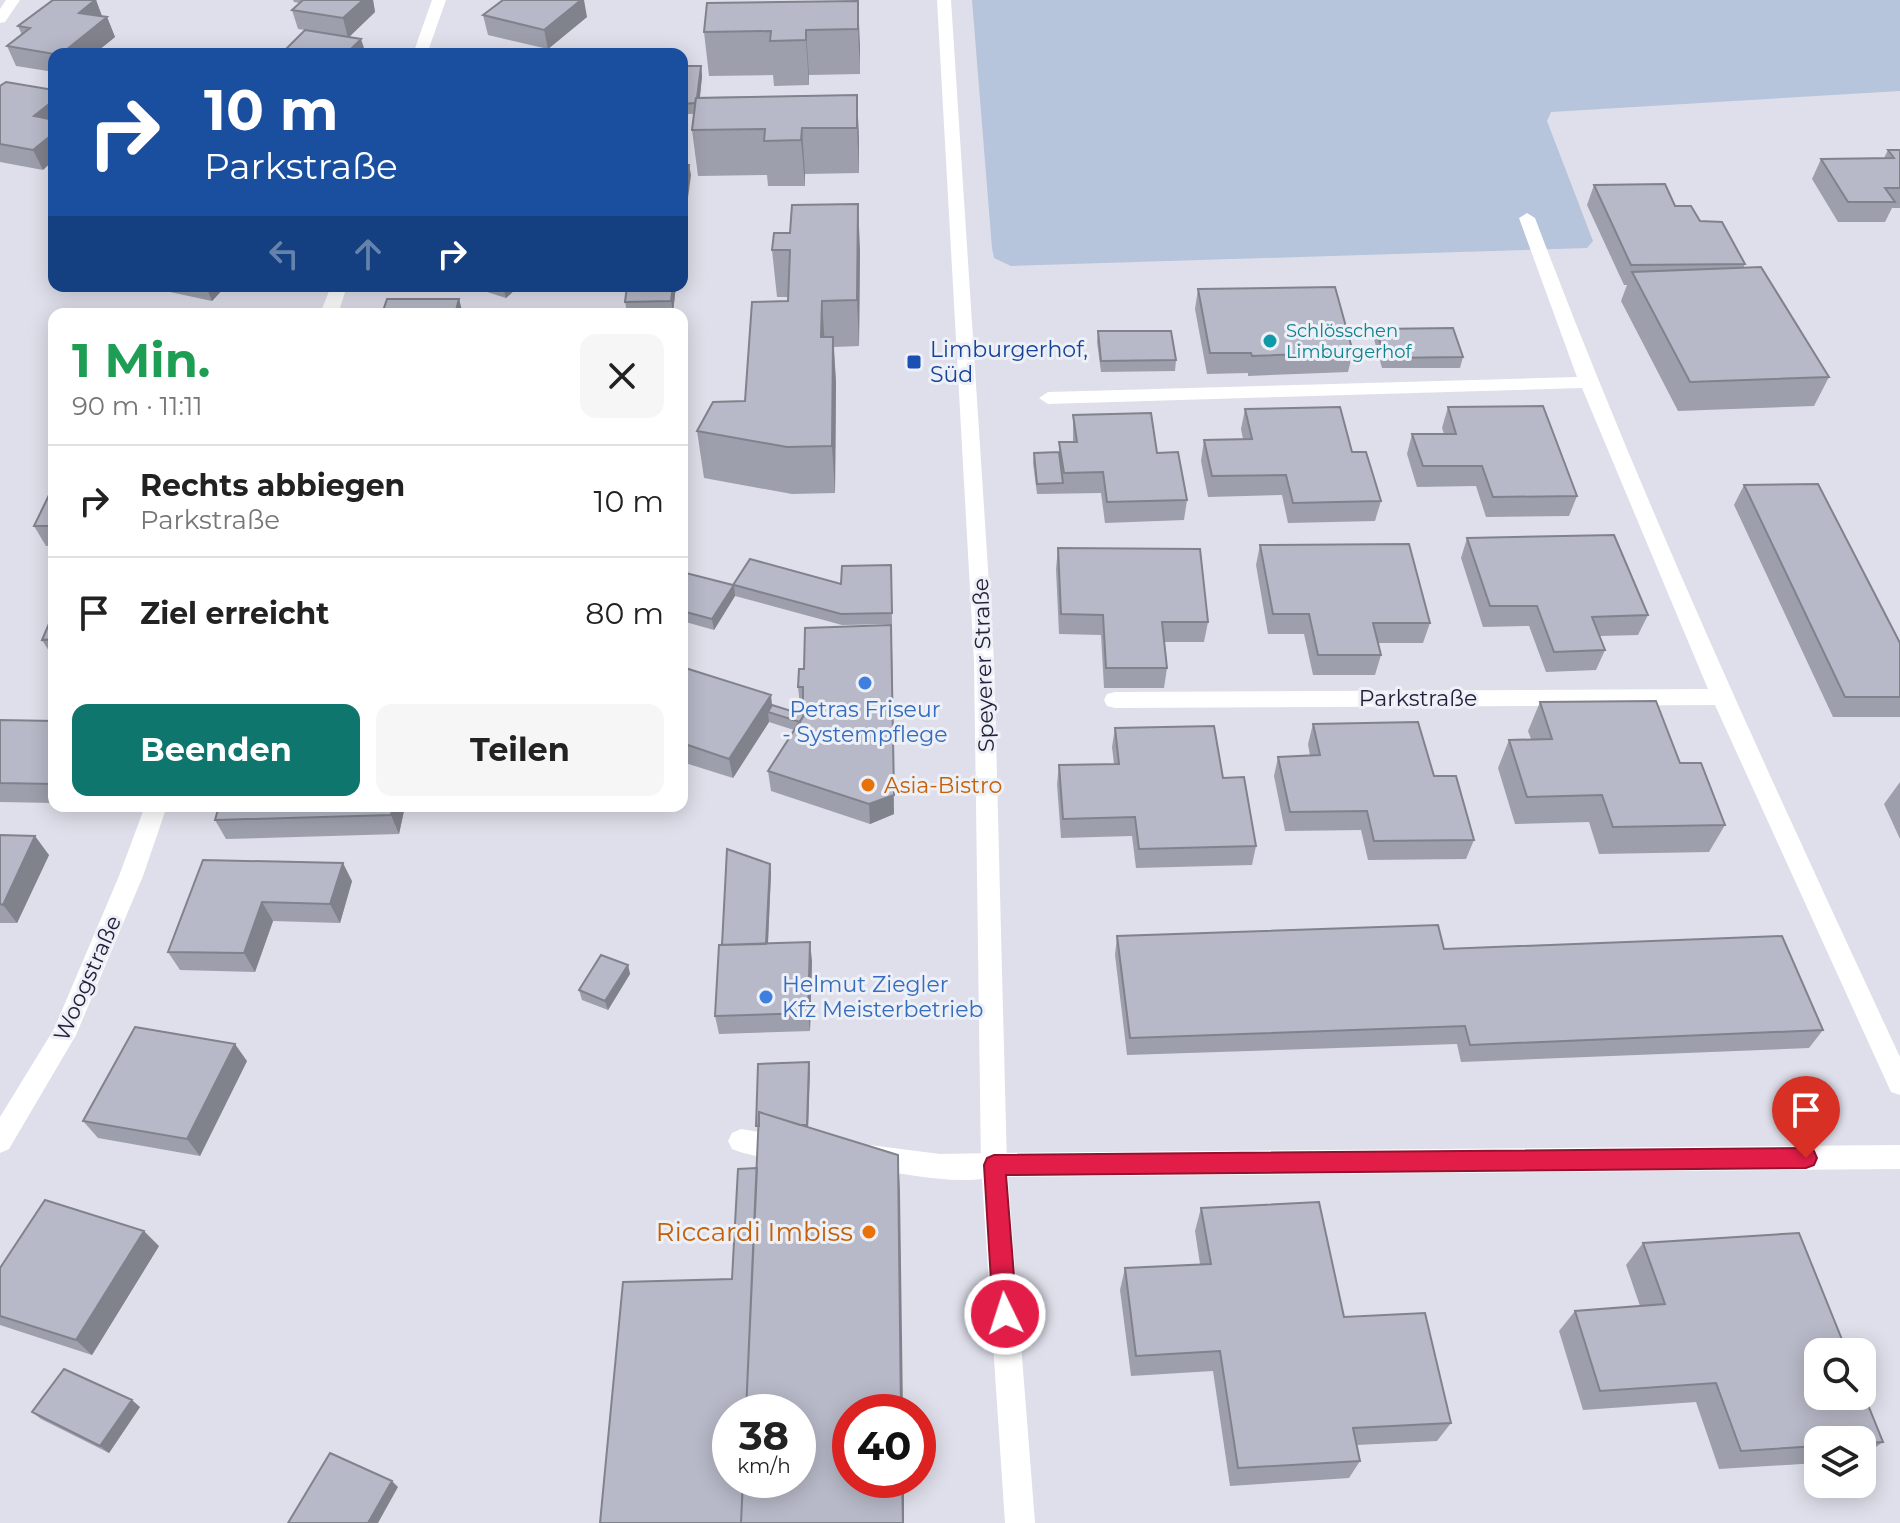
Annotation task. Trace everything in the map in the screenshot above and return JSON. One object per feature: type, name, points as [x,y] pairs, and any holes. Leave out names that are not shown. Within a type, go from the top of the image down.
[{"type":"street","points":[[0,19],[13,0]]},
{"type":"street","points":[[422,48],[439,0]]},
{"type":"street","name":"Speyerer Straße","points":[[944,0],[984,661],[994,1165],[1020,1523]]},
{"type":"street","points":[[1527,218],[1588,382],[1722,697],[1900,1084]]},
{"type":"street","points":[[1048,398],[1588,382]]},
{"type":"street","name":"Parkstraße","points":[[1115,700],[1722,697]]},
{"type":"street","name":"Woogstraße","points":[[0,1141],[64,1035],[131,876],[154,812]]},
{"type":"street","points":[[741,1141],[818,1151]]},
{"type":"street","points":[[849,1155],[940,1166],[1900,1157]]},
{"type":"shaded area","points":[[972,0],[1900,0],[1900,91],[1551,112],[1547,121],[1593,241],[1587,248],[1011,266],[994,258],[992,248]]},
{"type":"building","points":[[53,0],[95,0],[79,13],[107,17],[68,48],[48,48],[48,53],[7,46],[30,28],[18,26]]},
{"type":"building","points":[[303,0],[363,0],[343,18],[292,10]]},
{"type":"building","points":[[503,0],[581,0],[544,30],[483,15]]},
{"type":"building","points":[[858,1],[858,29],[806,30],[806,40],[770,41],[771,31],[704,32],[707,3]]},
{"type":"building","points":[[305,30],[361,39],[352,48],[287,48]]},
{"type":"building","points":[[688,66],[701,66],[695,103],[688,104]]},
{"type":"building","points":[[6,82],[48,89],[48,105],[34,116],[48,119],[48,138],[33,150],[0,144],[0,86]]},
{"type":"building","points":[[857,95],[857,128],[802,128],[801,140],[764,141],[765,129],[692,130],[696,98]]},
{"type":"building","points":[[1888,150],[1900,150],[1900,188],[1885,188],[1895,202],[1848,202],[1821,159],[1894,158]]},
{"type":"building","points":[[1665,184],[1675,206],[1691,206],[1700,221],[1722,222],[1745,264],[1631,265],[1594,185]]},
{"type":"building","points":[[858,204],[857,300],[822,301],[821,337],[833,337],[832,446],[787,447],[697,431],[713,402],[745,401],[752,302],[788,301],[790,250],[772,250],[774,233],[790,233],[792,205]]},
{"type":"building","points":[[1761,267],[1829,377],[1690,382],[1632,272]]},
{"type":"building","name":"Schlösschen Limburgerhof","points":[[1335,287],[1353,352],[1252,356],[1251,353],[1210,353],[1198,289]]},
{"type":"building","points":[[626,292],[672,292],[671,301],[625,302]]},
{"type":"building","points":[[387,299],[459,299],[457,308],[384,308]]},
{"type":"building","points":[[1453,328],[1463,357],[1385,358],[1376,329]]},
{"type":"building","points":[[1098,331],[1171,331],[1176,360],[1101,361]]},
{"type":"building","points":[[1543,406],[1577,496],[1493,497],[1482,466],[1423,466],[1412,434],[1456,434],[1448,407]]},
{"type":"building","points":[[1340,407],[1352,452],[1366,452],[1381,501],[1293,503],[1286,475],[1212,476],[1204,440],[1252,439],[1245,409]]},
{"type":"building","points":[[1151,413],[1157,453],[1178,452],[1187,500],[1107,502],[1103,472],[1064,473],[1059,442],[1077,442],[1073,415]]},
{"type":"building","points":[[1059,452],[1063,483],[1037,484],[1034,453]]},
{"type":"building","points":[[1818,484],[1900,643],[1900,697],[1845,697],[1744,485]]},
{"type":"building","points":[[48,497],[48,526],[34,526]]},
{"type":"building","points":[[1614,535],[1648,615],[1592,617],[1605,650],[1554,652],[1537,606],[1490,606],[1467,538]]},
{"type":"building","points":[[1409,544],[1430,623],[1373,623],[1381,655],[1318,655],[1309,614],[1273,614],[1260,545]]},
{"type":"building","points":[[1058,548],[1200,549],[1208,622],[1162,622],[1167,668],[1106,668],[1103,615],[1061,614]]},
{"type":"building","points":[[750,559],[841,584],[842,566],[891,565],[892,613],[841,614],[734,585],[712,619],[688,613],[688,574],[733,585]]},
{"type":"building","points":[[891,625],[894,795],[869,804],[768,771],[809,707],[803,705],[803,687],[798,687],[799,669],[804,669],[805,628]]},
{"type":"building","points":[[48,626],[48,640],[42,640]]},
{"type":"building","points":[[688,669],[771,695],[729,759],[688,745]]},
{"type":"building","points":[[1656,701],[1680,763],[1701,763],[1725,825],[1613,827],[1602,795],[1527,797],[1509,740],[1552,739],[1540,702]]},
{"type":"building","points":[[772,705],[804,715],[800,722],[768,712]]},
{"type":"building","points":[[0,720],[48,721],[48,784],[0,783]]},
{"type":"building","points":[[1418,722],[1434,776],[1456,776],[1474,840],[1374,841],[1367,811],[1290,812],[1278,757],[1320,755],[1313,724]]},
{"type":"building","points":[[1214,726],[1223,778],[1244,777],[1256,846],[1139,849],[1135,817],[1063,819],[1059,765],[1119,764],[1115,728]]},
{"type":"building","points":[[217,812],[392,812],[391,815],[215,820]]},
{"type":"building","points":[[0,835],[35,836],[3,905],[0,904]]},
{"type":"building","points":[[727,849],[770,864],[766,944],[722,945]]},
{"type":"building","points":[[203,860],[343,863],[330,904],[262,902],[244,953],[168,952]]},
{"type":"building","points":[[1438,925],[1444,949],[1782,936],[1823,1030],[1470,1045],[1465,1026],[1130,1038],[1117,936]]},
{"type":"building","name":"Helmut Ziegler Kfz Meisterbetrieb","points":[[810,942],[808,1013],[715,1016],[719,945]]},
{"type":"building","points":[[601,955],[628,965],[605,1001],[579,990]]},
{"type":"building","points":[[135,1027],[235,1044],[187,1139],[83,1121]]},
{"type":"building","points":[[809,1062],[807,1125],[759,1112],[759,1126],[756,1126],[758,1064]]},
{"type":"building","points":[[759,1112],[898,1155],[901,1394],[832,1394],[832,1498],[902,1498],[903,1523],[741,1523],[742,1498],[816,1498],[816,1394],[747,1394]]},
{"type":"building","points":[[757,1168],[747,1394],[712,1394],[712,1498],[742,1498],[741,1523],[600,1523],[623,1282],[732,1279],[738,1169]]},
{"type":"building","points":[[45,1200],[144,1231],[76,1340],[0,1316],[0,1268]]},
{"type":"building","points":[[1319,1202],[1344,1317],[1425,1313],[1451,1423],[1353,1428],[1360,1461],[1238,1468],[1220,1351],[1136,1356],[1125,1268],[1211,1264],[1201,1208]]},
{"type":"building","points":[[1799,1233],[1841,1338],[1804,1338],[1804,1410],[1870,1410],[1883,1442],[1876,1442],[1876,1426],[1804,1426],[1804,1447],[1741,1451],[1716,1383],[1600,1391],[1575,1311],[1665,1304],[1643,1243]]},
{"type":"building","points":[[64,1369],[132,1400],[100,1446],[32,1412]]},
{"type":"building","points":[[330,1453],[392,1481],[368,1523],[288,1523]]},
{"type":"place","name":"Schlösschen Limburgerhof","points":[[1270,341]]},
{"type":"place","name":"Limburgerhof, Süd","points":[[914,362]]},
{"type":"place","name":"Petras Friseur - Systempflege","points":[[865,683]]},
{"type":"place","name":"Asia-Bistro","points":[[868,785]]},
{"type":"place","name":"Helmut Ziegler Kfz Meisterbetrieb","points":[[766,997]]},
{"type":"place","name":"Riccardi Imbiss","points":[[869,1232]]},
{"type":"route","points":[[1005,1314],[994,1165],[1806,1158]]}]
